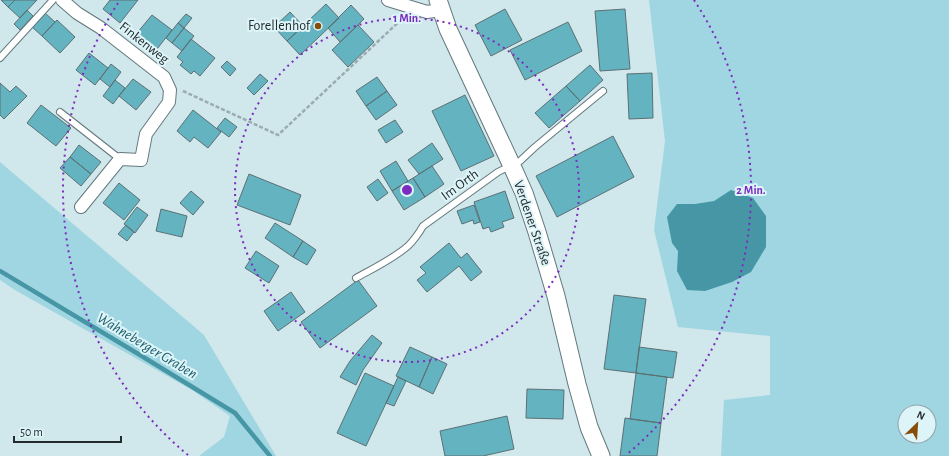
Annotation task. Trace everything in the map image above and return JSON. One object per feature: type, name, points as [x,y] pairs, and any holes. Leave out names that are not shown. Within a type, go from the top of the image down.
[{"type":"street","name":"Finkenweg","points":[[62,0],[76,13],[101,28],[164,77],[170,90]]},
{"type":"street","points":[[388,0],[427,12],[439,5]]},
{"type":"street","name":"Verdener Straße","points":[[439,5],[448,29],[524,193],[556,296],[576,384],[589,427],[601,456]]},
{"type":"street","points":[[81,207],[120,159],[141,160],[146,134],[169,102],[170,90]]},
{"type":"lane","points":[[0,58],[53,0]]},
{"type":"lane","name":"Im Orth","points":[[356,278],[381,265],[408,246],[423,226],[498,172],[520,161],[603,91]]},
{"type":"lane","points":[[60,112],[120,159]]},
{"type":"path","points":[[170,90],[179,90],[278,135],[414,8]]},
{"type":"shaded area","points":[[649,0],[949,0],[949,456],[721,456],[724,400],[770,395],[770,336],[678,327],[654,230],[665,141]]},
{"type":"shaded area","points":[[0,162],[204,335],[276,456],[199,456],[224,437],[230,416],[192,390],[15,290],[0,280]]},
{"type":"shaded area","points":[[731,190],[753,198],[766,216],[766,247],[751,272],[732,282],[705,291],[687,290],[677,271],[678,251],[672,243],[667,217],[677,204],[695,204],[714,201]]},
{"type":"building","points":[[1,0],[15,0],[8,7]]},
{"type":"building","points":[[15,0],[37,0],[20,18],[8,7]]},
{"type":"building","points":[[110,0],[138,0],[120,23],[103,9]]},
{"type":"building","points":[[326,4],[339,18],[300,55],[287,41]]},
{"type":"building","points":[[351,5],[364,19],[340,42],[328,28]]},
{"type":"building","points":[[505,9],[522,40],[491,56],[475,25]]},
{"type":"building","points":[[625,9],[630,69],[600,71],[595,11]]},
{"type":"building","points":[[27,10],[33,16],[20,30],[14,24]]},
{"type":"building","points":[[290,12],[303,26],[287,41],[274,27]]},
{"type":"building","points":[[45,13],[55,22],[42,36],[32,27]]},
{"type":"building","points":[[186,14],[192,18],[184,28],[178,23]]},
{"type":"building","points":[[152,15],[172,30],[157,49],[151,44],[149,46],[144,42],[146,40],[137,33]]},
{"type":"building","points":[[57,20],[75,37],[60,53],[42,36]]},
{"type":"building","points":[[568,22],[582,51],[525,80],[510,50]]},
{"type":"building","points":[[178,23],[184,28],[172,43],[166,38]]},
{"type":"building","points":[[358,25],[374,42],[348,67],[332,50]]},
{"type":"building","points":[[184,28],[194,36],[182,51],[172,43]]},
{"type":"building","points":[[191,39],[215,58],[200,76],[194,71],[191,74],[180,65],[183,62],[177,57]]},
{"type":"building","points":[[89,53],[108,68],[95,85],[76,70]]},
{"type":"building","points":[[227,61],[236,69],[230,76],[221,67]]},
{"type":"building","points":[[111,64],[121,72],[110,87],[100,79]]},
{"type":"building","points":[[590,65],[603,80],[580,101],[566,86]]},
{"type":"building","points":[[652,73],[653,118],[629,119],[627,74]]},
{"type":"building","points":[[260,74],[268,81],[254,95],[247,88]]},
{"type":"building","points":[[377,77],[387,91],[366,106],[356,91]]},
{"type":"building","points":[[133,79],[151,92],[136,110],[119,96]]},
{"type":"building","points":[[115,80],[125,88],[113,104],[103,96]]},
{"type":"building","points":[[0,83],[10,92],[16,86],[27,96],[4,119],[0,115]]},
{"type":"building","points":[[566,86],[580,101],[549,128],[535,113]]},
{"type":"building","points":[[387,91],[397,105],[376,120],[366,106]]},
{"type":"building","points":[[465,95],[494,156],[461,171],[432,111]]},
{"type":"building","points":[[41,105],[71,128],[56,146],[27,123]]},
{"type":"building","points":[[193,110],[221,132],[208,148],[194,137],[190,142],[177,131]]},
{"type":"building","points":[[225,118],[237,127],[229,137],[217,128]]},
{"type":"building","points":[[395,120],[403,132],[386,143],[378,130]]},
{"type":"building","points":[[613,136],[634,177],[557,217],[536,176]]},
{"type":"building","points":[[432,143],[443,159],[419,174],[408,160]]},
{"type":"building","points":[[79,145],[101,162],[91,174],[70,157]]},
{"type":"building","points":[[70,157],[91,174],[81,186],[60,168]]},
{"type":"building","points":[[396,161],[408,181],[392,191],[380,171]]},
{"type":"building","points":[[432,166],[444,184],[425,197],[413,178]]},
{"type":"building","points":[[249,174],[301,195],[290,225],[237,205]]},
{"type":"building","points":[[413,178],[425,197],[404,210],[392,191]]},
{"type":"building","points":[[378,179],[388,193],[377,201],[367,187]]},
{"type":"building","points":[[119,183],[140,200],[124,220],[103,203]]},
{"type":"building","points":[[191,191],[204,202],[193,215],[180,203]]},
{"type":"building","points":[[505,191],[514,218],[502,222],[504,227],[491,232],[489,227],[483,229],[474,202]]},
{"type":"building","points":[[474,205],[480,222],[474,224],[473,220],[462,224],[457,211]]},
{"type":"building","points":[[137,207],[148,215],[135,233],[124,224]]},
{"type":"building","points":[[161,209],[187,216],[182,237],[156,231]]},
{"type":"building","points":[[275,223],[303,241],[293,257],[265,238]]},
{"type":"building","points":[[126,225],[134,232],[127,241],[118,234]]},
{"type":"building","points":[[303,241],[316,250],[307,265],[293,257]]},
{"type":"building","points":[[449,243],[461,258],[467,253],[482,272],[471,281],[459,266],[427,292],[417,280],[426,273],[420,267]]},
{"type":"building","points":[[256,251],[279,266],[269,283],[245,268]]},
{"type":"building","points":[[358,280],[377,306],[320,348],[301,322]]},
{"type":"building","points":[[291,292],[305,312],[278,331],[264,311]]},
{"type":"building","points":[[614,295],[646,299],[636,373],[604,369]]},
{"type":"building","points":[[372,335],[382,343],[363,370],[356,385],[340,377],[350,361]]},
{"type":"building","points":[[410,347],[432,357],[419,387],[396,376]]},
{"type":"building","points":[[639,347],[677,352],[673,378],[636,373]]},
{"type":"building","points":[[432,357],[447,364],[433,394],[419,387]]},
{"type":"building","points":[[365,373],[394,386],[366,446],[337,433]]},
{"type":"building","points":[[636,373],[667,377],[661,423],[630,419]]},
{"type":"building","points":[[398,377],[406,381],[394,406],[386,403]]},
{"type":"building","points":[[527,389],[564,390],[563,419],[526,418]]},
{"type":"building","points":[[507,416],[514,449],[483,456],[445,456],[440,431]]},
{"type":"building","points":[[625,418],[661,423],[657,456],[620,456]]},
{"type":"waterway","name":"Wahneberger Graben","points":[[0,271],[235,413],[270,456]]},
{"type":"place","name":"Forellenhof","points":[[318,26]]}]
